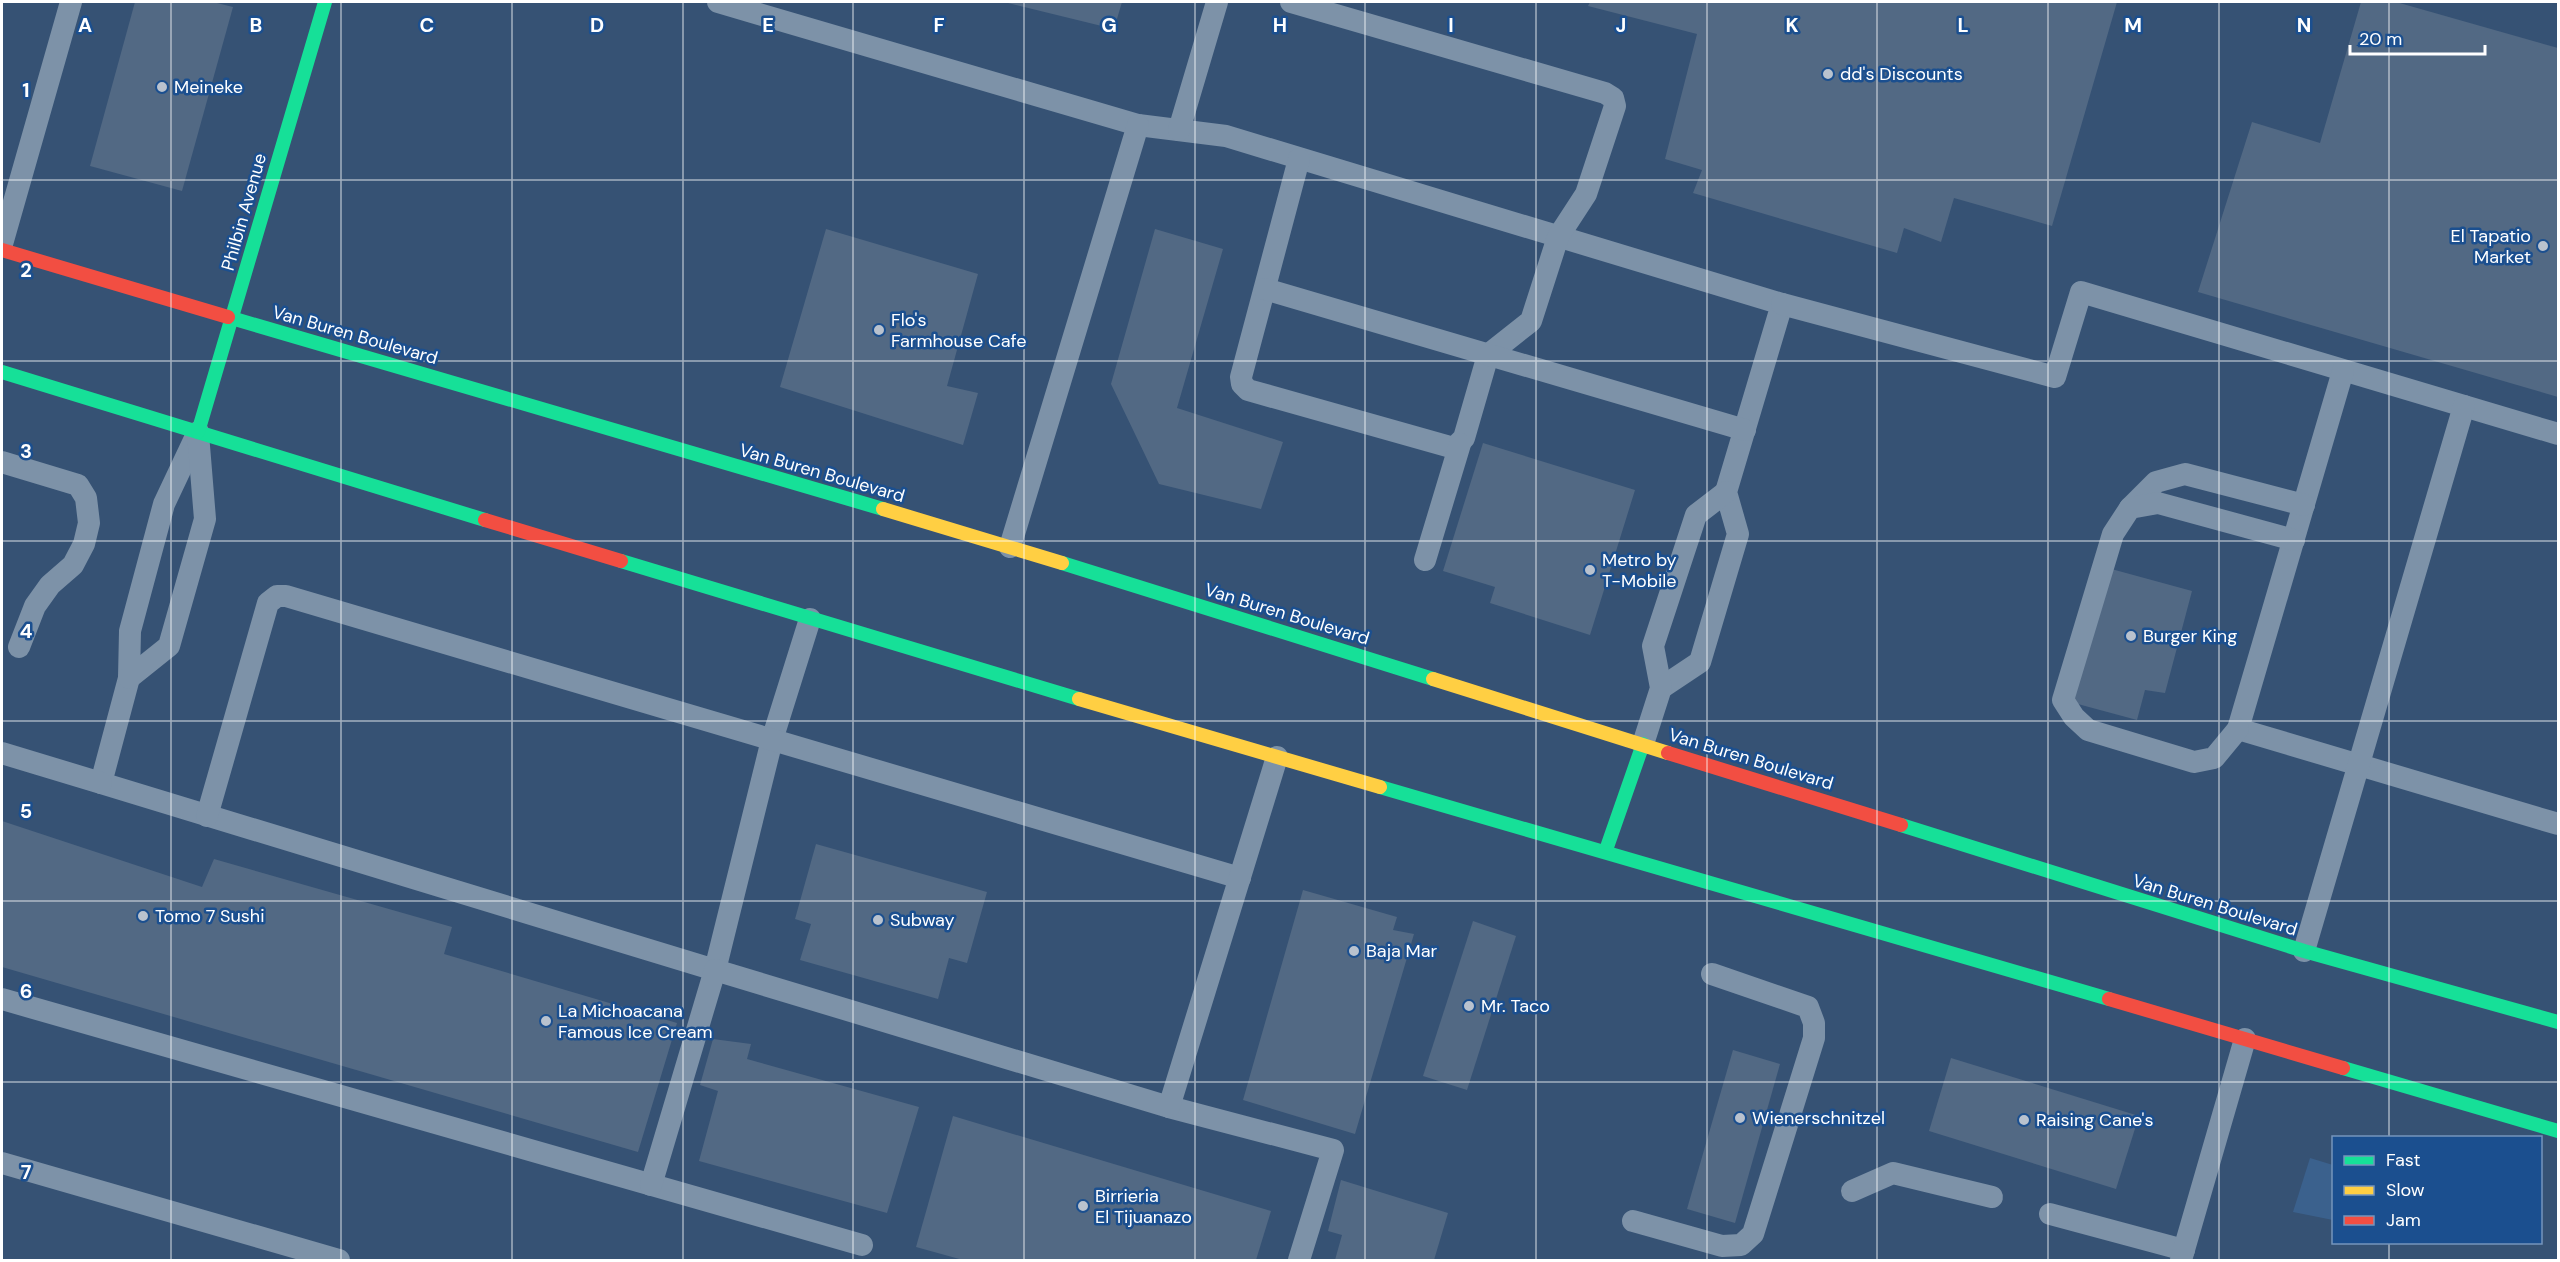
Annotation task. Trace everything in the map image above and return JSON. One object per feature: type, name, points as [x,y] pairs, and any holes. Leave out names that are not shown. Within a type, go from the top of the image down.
[{"type":"main road","name":"Philbin Avenue","points":[[198,432],[325,2]]},
{"type":"main road","name":"Van Buren Boulevard","points":[[2,250],[1010,547],[2304,951],[2559,1022]]},
{"type":"main road","points":[[2,372],[810,619],[1277,757],[1606,850],[2559,1131]]},
{"type":"main road","points":[[1606,850],[1643,744]]},
{"type":"lane","points":[[2,244],[70,2]]},
{"type":"lane","points":[[718,2],[1138,125],[1226,136],[1782,304],[2055,377],[2081,292],[2559,434]]},
{"type":"lane","points":[[1179,130],[1217,2]]},
{"type":"lane","points":[[1291,2],[1605,93],[1612,98],[1615,106],[1586,194],[1558,237],[1531,321],[1488,355],[1425,560]]},
{"type":"lane","points":[[1010,547],[1138,125]]},
{"type":"lane","points":[[1299,159],[1241,377],[1242,384],[1248,390],[1454,448],[1460,444]]},
{"type":"lane","points":[[1265,289],[1745,430]]},
{"type":"lane","points":[[1661,688],[1700,662],[1738,534],[1726,492],[1782,304]]},
{"type":"lane","points":[[2304,505],[2185,474],[2156,482],[2130,508],[2113,534],[2063,700],[2074,717],[2088,730],[2194,762],[2214,758],[2238,729],[2294,540],[2343,371]]},
{"type":"lane","points":[[2304,951],[2464,406]]},
{"type":"lane","points":[[101,783],[129,678],[130,632],[164,504],[198,432]]},
{"type":"lane","points":[[129,678],[169,646],[202,530],[205,519],[198,432]]},
{"type":"lane","points":[[2,462],[78,485],[86,498],[89,523],[84,544],[73,565],[50,585],[35,606],[20,647]]},
{"type":"lane","points":[[1643,744],[1661,688],[1653,646],[1696,515],[1726,492]]},
{"type":"lane","points":[[2130,508],[2158,503],[2294,540]]},
{"type":"lane","points":[[207,816],[268,603],[277,596],[286,596],[1240,878]]},
{"type":"lane","points":[[651,1185],[716,970],[772,740],[810,619]]},
{"type":"lane","points":[[2238,729],[2559,824]]},
{"type":"lane","points":[[2,753],[1169,1107],[1333,1150],[1299,1260]]},
{"type":"lane","points":[[1169,1107],[1277,757]]},
{"type":"lane","points":[[1633,1221],[1722,1246],[1742,1245],[1753,1234],[1814,1038],[1814,1023],[1808,1007],[1712,974]]},
{"type":"lane","points":[[2,999],[862,1245]]},
{"type":"lane","points":[[2050,1214],[2182,1256],[2245,1039]]},
{"type":"lane","points":[[2,1163],[339,1260]]},
{"type":"lane","points":[[1852,1191],[1893,1173],[1992,1197]]},
{"type":"water","points":[[2310,1158],[2332,1165],[2332,1220],[2293,1212]]},
{"type":"building","name":"Meineke","points":[[135,2],[213,2],[233,7],[182,191],[90,166]]},
{"type":"building","points":[[1004,2],[1122,2],[1114,29]]},
{"type":"building","points":[[1590,2],[2117,2],[2052,226],[1954,198],[1941,242],[1904,228],[1897,253],[1693,193],[1702,170],[1665,159],[1697,34],[1588,6]]},
{"type":"building","points":[[2361,2],[2396,2],[2558,48],[2558,397],[2198,292],[2252,122],[2320,143]]},
{"type":"building","name":"Flo's Farmhouse Cafe","points":[[826,229],[978,274],[947,386],[978,393],[963,445],[780,387]]},
{"type":"building","points":[[1155,229],[1223,249],[1177,408],[1283,442],[1261,509],[1159,484],[1111,384]]},
{"type":"building","points":[[1483,443],[1635,490],[1590,635],[1490,603],[1495,587],[1443,571]]},
{"type":"building","points":[[2104,567],[2192,591],[2165,693],[2145,690],[2137,720],[2063,700]]},
{"type":"building","points":[[2,821],[202,887],[214,859],[452,927],[444,954],[677,1023],[638,1152],[2,967]]},
{"type":"building","points":[[816,844],[987,892],[967,963],[949,958],[938,999],[800,960],[811,924],[795,919]]},
{"type":"building","points":[[1303,890],[1397,917],[1393,930],[1414,934],[1355,1134],[1243,1100]]},
{"type":"building","name":"Mr. Taco","points":[[1473,921],[1516,936],[1467,1090],[1423,1076]]},
{"type":"building","points":[[713,1039],[751,1044],[747,1059],[919,1107],[887,1213],[699,1161],[718,1091],[700,1085]]},
{"type":"building","points":[[1733,1050],[1780,1064],[1735,1223],[1687,1209]]},
{"type":"building","points":[[1951,1058],[2139,1116],[2116,1189],[1929,1131]]},
{"type":"building","points":[[953,1116],[1271,1211],[1256,1260],[963,1260],[916,1247]]},
{"type":"building","points":[[1341,1180],[1448,1213],[1434,1260],[1335,1260],[1342,1235],[1328,1231]]},
{"type":"traffic: fast","points":[[198,432],[325,2]]},
{"type":"traffic: fast","points":[[228,317],[883,509]]},
{"type":"traffic: fast","points":[[2,372],[485,520]]},
{"type":"traffic: fast","points":[[621,561],[1079,699]]},
{"type":"traffic: fast","points":[[1062,563],[1433,679]]},
{"type":"traffic: fast","points":[[1606,850],[1643,744]]},
{"type":"traffic: fast","points":[[1380,787],[2109,999]]},
{"type":"traffic: fast","points":[[1901,825],[2304,951],[2558,1022]]},
{"type":"traffic: fast","points":[[2343,1068],[2558,1131]]},
{"type":"traffic: slow","points":[[883,509],[1062,563]]},
{"type":"traffic: slow","points":[[1433,679],[1668,753]]},
{"type":"traffic: slow","points":[[1079,699],[1380,787]]},
{"type":"traffic: jam","points":[[2,250],[228,317]]},
{"type":"traffic: jam","points":[[485,520],[621,561]]},
{"type":"traffic: jam","points":[[1668,753],[1901,825]]},
{"type":"traffic: jam","points":[[2109,999],[2343,1068]]},
{"type":"place","name":"dd's Discounts","points":[[1828,74]]},
{"type":"place","name":"Meineke","points":[[162,87]]},
{"type":"place","name":"El Tapatio Market","points":[[2543,246]]},
{"type":"place","name":"Flo's Farmhouse Cafe","points":[[879,330]]},
{"type":"place","name":"Metro by T-Mobile","points":[[1590,570]]},
{"type":"place","name":"Burger King","points":[[2131,636]]},
{"type":"place","name":"Tomo 7 Sushi","points":[[143,916]]},
{"type":"place","name":"Subway","points":[[878,920]]},
{"type":"place","name":"Baja Mar","points":[[1354,951]]},
{"type":"place","name":"Mr. Taco","points":[[1469,1006]]},
{"type":"place","name":"La Michoacana Famous Ice Cream","points":[[546,1021]]},
{"type":"place","name":"Wienerschnitzel","points":[[1740,1118]]},
{"type":"place","name":"Raising Cane's","points":[[2024,1120]]},
{"type":"place","name":"Birrieria El Tijuanazo","points":[[1083,1206]]}]
